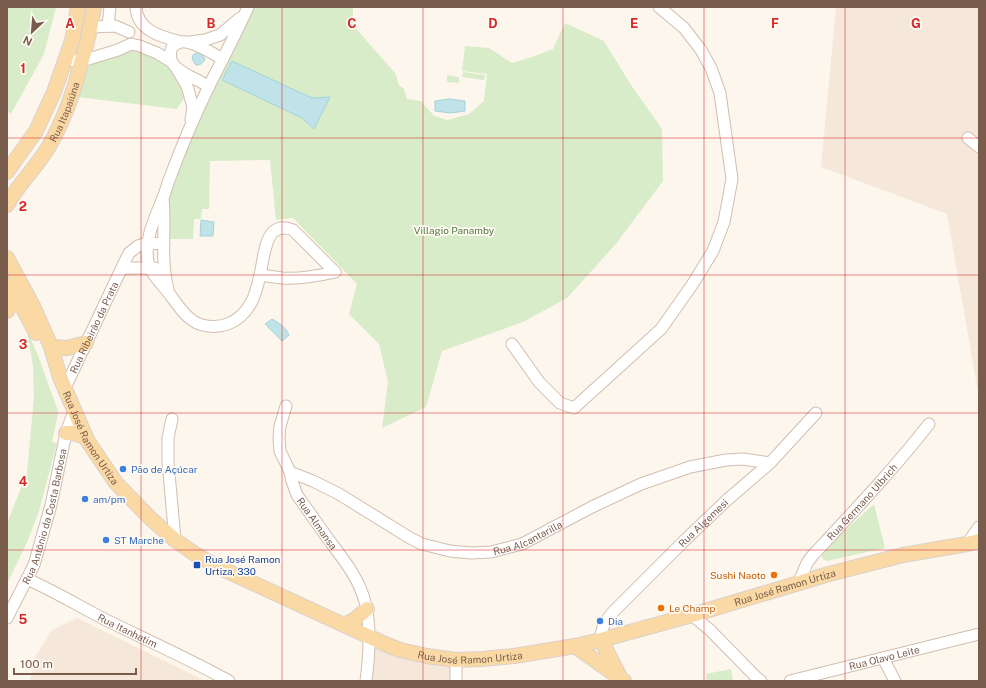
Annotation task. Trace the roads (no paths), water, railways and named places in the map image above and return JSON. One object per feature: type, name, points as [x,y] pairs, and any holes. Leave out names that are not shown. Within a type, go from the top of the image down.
[{"type":"main road","name":"Rua Itapaiúna","points":[[7,172],[39,125],[54,92],[72,41],[78,7]]},
{"type":"main road","name":"Rua Itapaiúna","points":[[7,205],[42,157],[57,132],[73,95],[91,27],[94,7]]},
{"type":"main road","name":"Rua José Ramon Urtiza","points":[[7,258],[15,288],[26,315],[62,382]]},
{"type":"main road","name":"Rua José Ramon Urtiza","points":[[15,288],[34,308],[51,347],[62,382],[85,437],[116,483],[150,518],[175,540],[216,566],[400,650],[456,660],[514,656],[575,646],[692,615],[829,574],[903,555],[973,542]]},
{"type":"main road","points":[[7,311],[15,288]]},
{"type":"main road","points":[[7,315],[15,313],[26,315]]},
{"type":"main road","points":[[51,347],[67,348],[86,343]]},
{"type":"main road","points":[[66,433],[73,433],[85,437]]},
{"type":"main road","points":[[344,625],[354,620],[367,609]]},
{"type":"main road","points":[[601,640],[623,680]]},
{"type":"main road","points":[[575,646],[623,680]]},
{"type":"street","points":[[108,26],[110,7]]},
{"type":"street","points":[[512,344],[539,382],[560,403],[574,408],[661,329],[692,285],[713,251],[724,222],[732,179],[720,93],[711,68],[701,50],[684,28],[659,7]]},
{"type":"street","points":[[190,128],[193,107],[187,86],[174,65],[170,55],[172,46],[185,42],[205,40],[220,35],[246,10]]},
{"type":"street","points":[[246,10],[190,128],[170,176],[147,243],[149,268],[180,308],[192,320],[213,327],[223,326],[234,321],[243,314],[252,302],[267,244],[274,231],[281,228],[293,230],[335,272],[322,275],[283,278],[260,275]]},
{"type":"street","points":[[125,30],[134,25],[138,14]]},
{"type":"street","points":[[138,14],[149,30],[163,37],[202,47],[223,59]]},
{"type":"street","points":[[91,27],[115,26],[125,30],[131,44]]},
{"type":"street","points":[[157,53],[163,37]]},
{"type":"street","points":[[66,58],[75,61],[82,61],[118,50],[131,44],[157,53],[209,87]]},
{"type":"street","points":[[968,138],[979,147]]},
{"type":"street","points":[[163,198],[165,219],[164,267],[169,293]]},
{"type":"street","points":[[147,243],[164,244]]},
{"type":"street","name":"Rua Ribeirão da Prata","points":[[62,382],[86,343],[129,253],[138,246],[147,243]]},
{"type":"street","points":[[122,268],[164,267]]},
{"type":"street","name":"Rua Almansa","points":[[286,406],[280,426],[280,451],[290,472],[297,495],[353,573],[367,609],[369,637],[366,681]]},
{"type":"street","name":"Rua Antônio da Costa Barbosa","points":[[7,618],[34,565],[46,523],[66,433],[74,411]]},
{"type":"street","name":"Rua Algemesi","points":[[601,640],[604,623],[613,612],[727,500],[770,463],[816,413]]},
{"type":"street","points":[[172,419],[168,438],[168,462],[175,540]]},
{"type":"street","name":"Rua Germano Ulbrich","points":[[799,582],[807,563],[813,555],[891,471],[929,424]]},
{"type":"street","name":"Rua Alcantarilla","points":[[290,472],[313,481],[338,494],[391,527],[422,544],[450,551],[471,553],[491,552],[522,544],[592,507],[644,482],[690,467],[726,460],[743,459],[770,463]]},
{"type":"street","points":[[973,542],[979,527]]},
{"type":"street","name":"Rua Itanhatim","points":[[27,578],[105,620],[229,681]]},
{"type":"street","points":[[692,615],[710,630],[756,677],[762,681]]},
{"type":"street","name":"Rua Olavo Leite","points":[[790,681],[979,634]]},
{"type":"street","points":[[883,658],[895,681]]},
{"type":"street","points":[[456,660],[456,681]]},
{"type":"water","points":[[196,53],[201,53],[205,59],[203,63],[199,65],[196,65],[192,59],[193,55]]},
{"type":"water","points":[[232,61],[312,98],[330,97],[314,129],[302,118],[222,80]]},
{"type":"water","points":[[449,99],[465,101],[465,111],[451,113],[435,111],[435,101]]},
{"type":"water","points":[[201,220],[214,222],[213,236],[200,236]]},
{"type":"water","points":[[272,319],[284,327],[288,332],[289,335],[282,341],[265,324]]},
{"type":"place","name":"Pão de Açúcar","points":[[123,469]]},
{"type":"place","name":"am/pm","points":[[85,499]]},
{"type":"place","name":"ST Marche","points":[[106,540]]},
{"type":"place","name":"Rua José Ramon Urtiza, 330","points":[[197,565]]},
{"type":"place","name":"Sushi Naoto","points":[[774,575]]},
{"type":"place","name":"Le Champ","points":[[661,608]]},
{"type":"place","name":"Dia","points":[[600,621]]},
{"type":"park label","name":"Villagio Panamby","points":[[454,230]]}]
